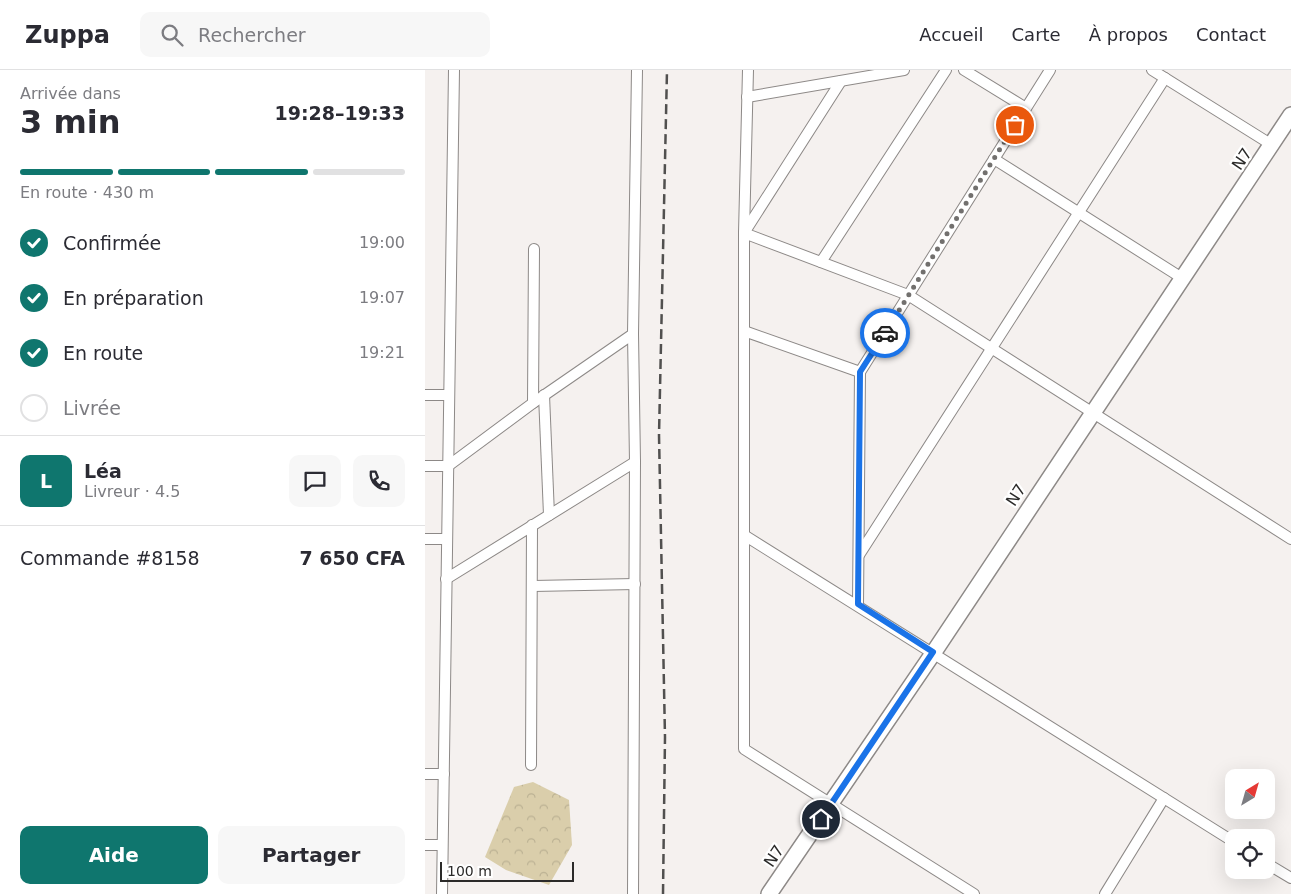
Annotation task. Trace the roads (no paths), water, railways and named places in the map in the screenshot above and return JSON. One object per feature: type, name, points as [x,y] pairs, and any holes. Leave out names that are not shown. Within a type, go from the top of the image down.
[{"type":"main road","name":"N7","points":[[769,894],[933,652],[1091,412],[1291,115]]},
{"type":"street","points":[[441,894],[454,70]]},
{"type":"street","points":[[633,894],[635,462],[633,334],[637,70]]},
{"type":"street","points":[[748,70],[744,233],[744,749],[974,894]]},
{"type":"street","points":[[747,97],[904,70]]},
{"type":"street","points":[[821,262],[946,70]]},
{"type":"street","points":[[964,70],[1026,108]]},
{"type":"street","points":[[858,604],[860,372],[1050,70]]},
{"type":"street","points":[[1152,70],[1272,145]]},
{"type":"street","points":[[859,556],[1165,78]]},
{"type":"street","points":[[744,233],[841,81]]},
{"type":"street","points":[[994,159],[1182,278]]},
{"type":"street","points":[[744,233],[908,295],[1291,539]]},
{"type":"street","points":[[533,403],[534,249]]},
{"type":"street","points":[[744,331],[860,372]]},
{"type":"street","points":[[425,466],[448,466],[533,403],[633,334]]},
{"type":"street","points":[[425,395],[449,395]]},
{"type":"street","points":[[545,395],[549,515]]},
{"type":"street","points":[[446,579],[635,462]]},
{"type":"street","points":[[531,765],[532,525]]},
{"type":"street","points":[[744,535],[858,604],[1225,836]]},
{"type":"street","points":[[425,539],[447,539]]},
{"type":"street","points":[[533,586],[635,584]]},
{"type":"street","points":[[425,774],[444,774]]},
{"type":"street","points":[[1105,894],[1164,798]]},
{"type":"street","points":[[425,845],[442,844]]},
{"type":"street","points":[[1275,868],[1291,878]]},
{"type":"railway","points":[[663,894],[665,737],[659,435],[667,70]]}]
